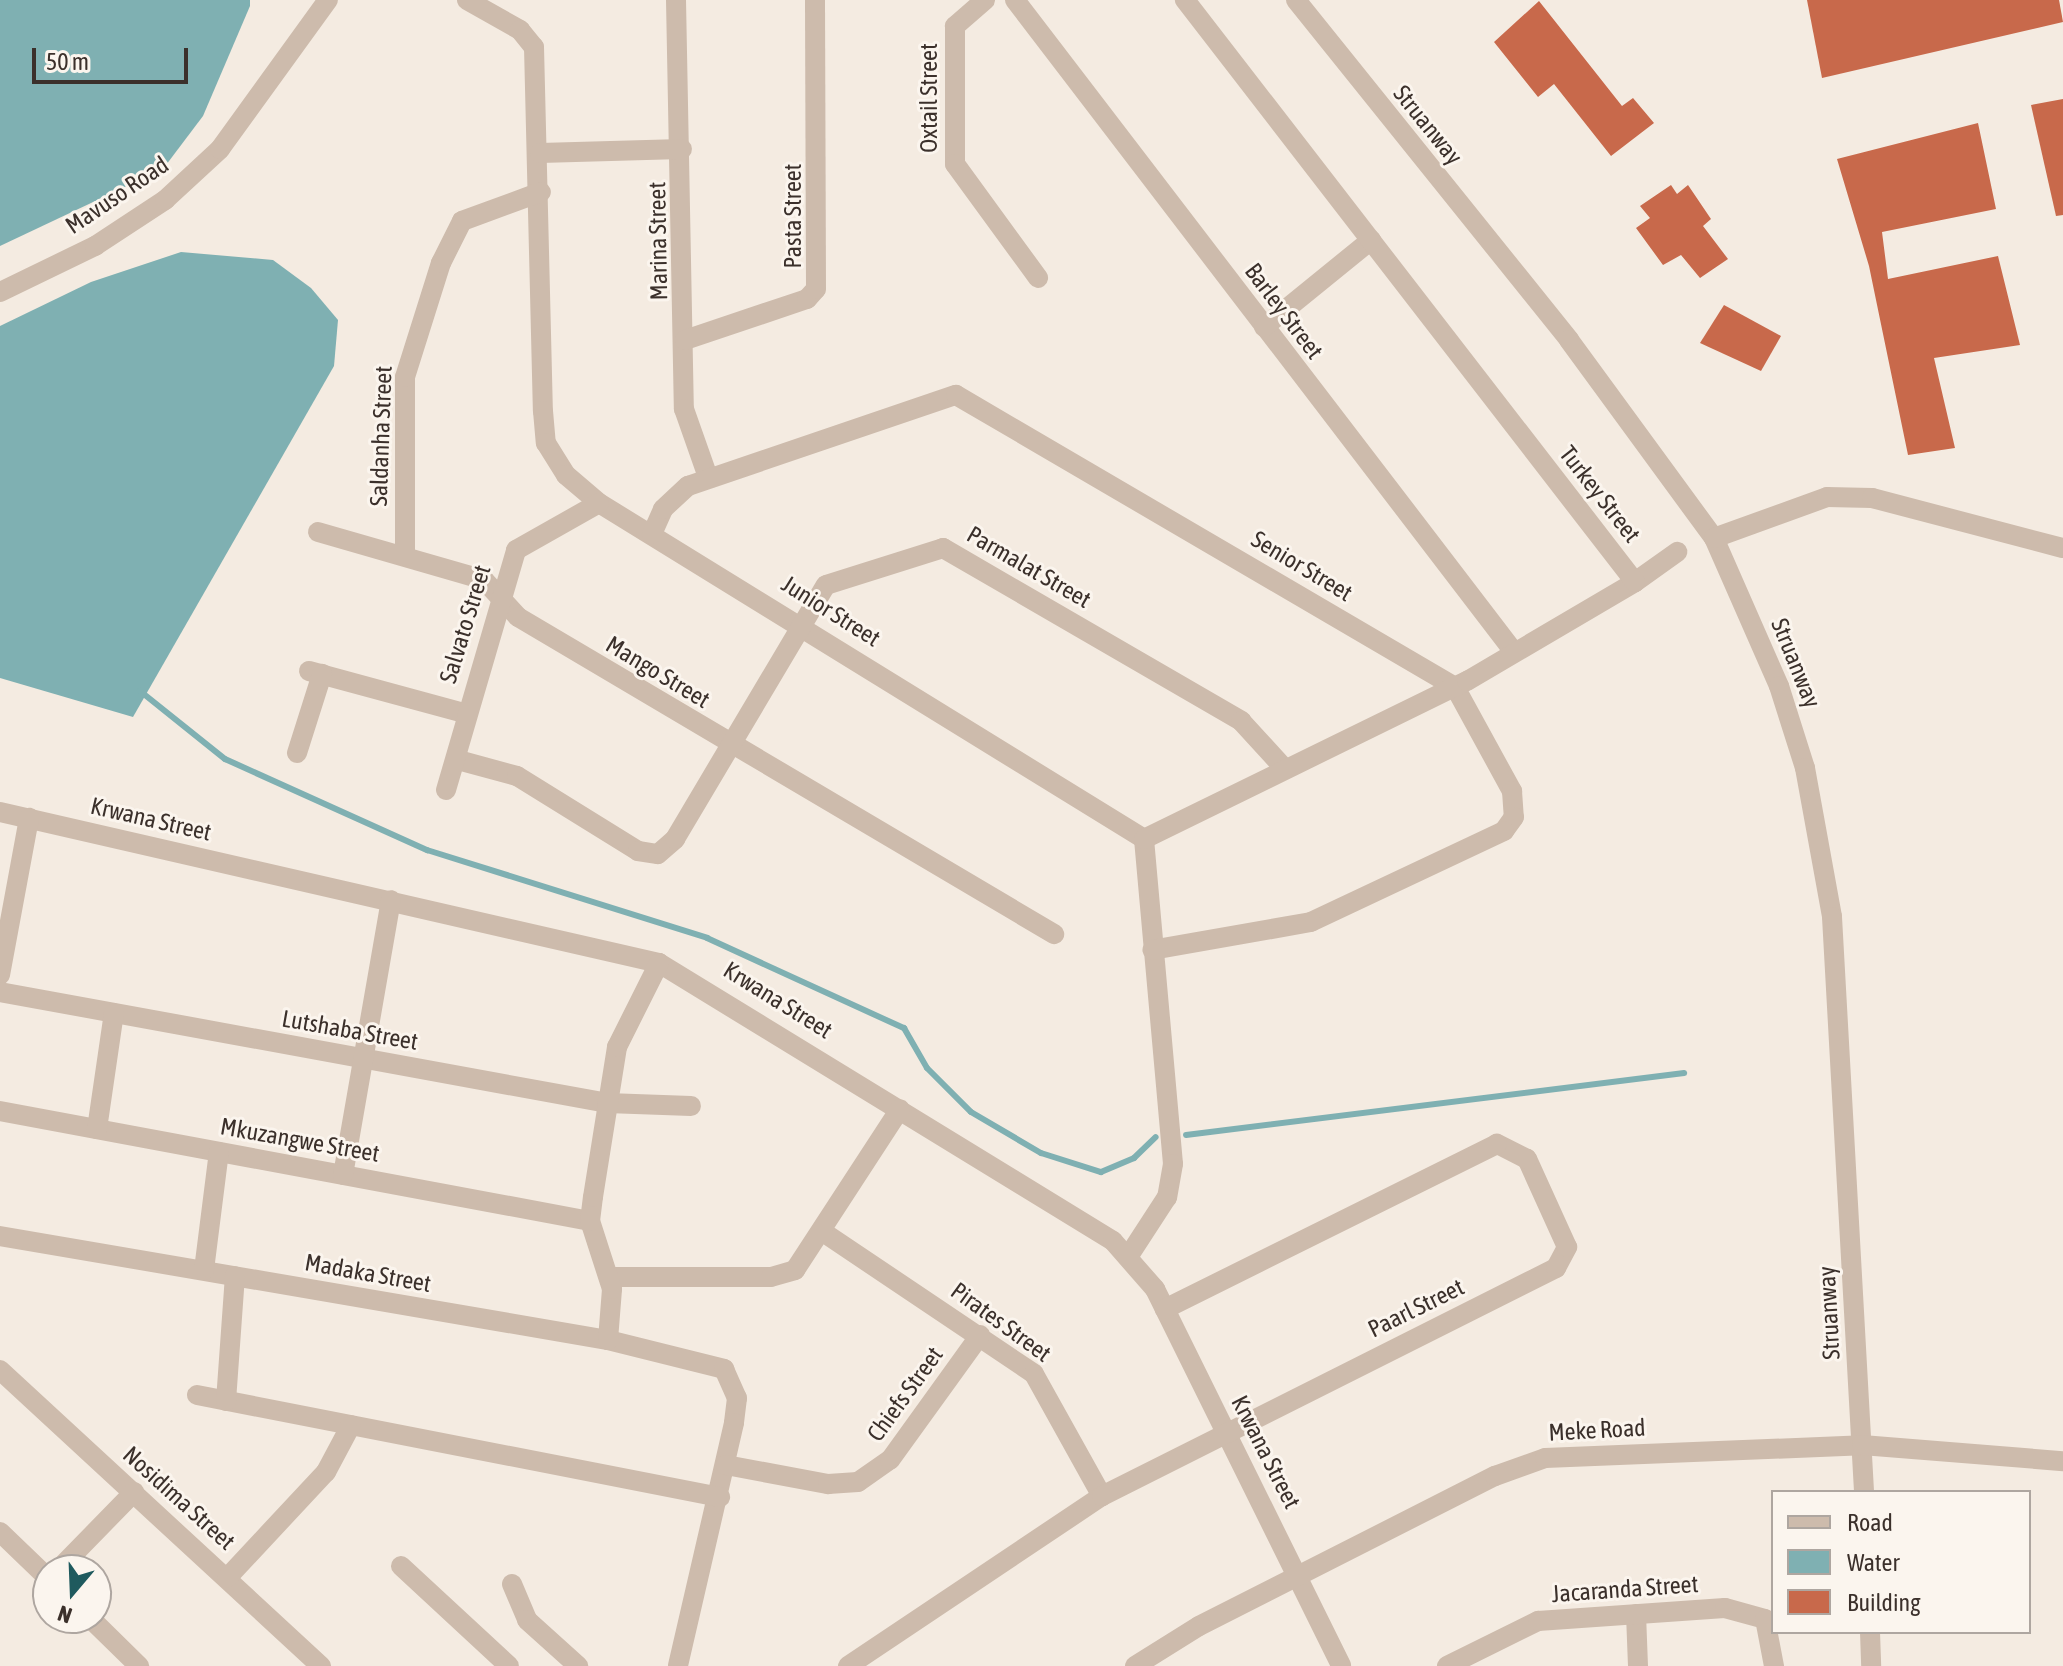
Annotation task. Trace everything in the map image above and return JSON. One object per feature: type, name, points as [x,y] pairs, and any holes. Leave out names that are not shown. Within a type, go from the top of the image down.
[{"type":"street","name":"Mavuso Road","points":[[0,292],[95,246],[165,200],[220,149],[328,0]]},
{"type":"street","name":"Junior Street","points":[[467,0],[520,30],[534,47],[540,153],[546,443],[566,475],[599,503],[800,622],[1144,839]]},
{"type":"street","name":"Marina Street","points":[[676,0],[682,149],[684,409],[708,477]]},
{"type":"street","name":"Pasta Street","points":[[685,340],[807,299],[816,289],[815,0]]},
{"type":"street","name":"Oxtail Street","points":[[985,0],[955,26],[955,164],[1038,278]]},
{"type":"street","name":"Barley Street","points":[[1015,0],[1514,652]]},
{"type":"street","name":"Turkey Street","points":[[1144,839],[1455,687],[1635,582],[1185,0]]},
{"type":"street","name":"Struanway","points":[[1296,0],[1569,340],[1714,538],[1793,726],[1829,903],[1864,1490]]},
{"type":"street","points":[[540,153],[682,149]]},
{"type":"street","name":"Saldanha Street","points":[[405,556],[405,377],[441,263],[462,221],[541,192]]},
{"type":"street","points":[[1264,327],[1371,240]]},
{"type":"street","name":"Senior Street","points":[[652,534],[676,493],[708,477],[956,395],[1455,687]]},
{"type":"street","points":[[1714,538],[1827,497],[1872,498],[2063,548]]},
{"type":"street","name":"Salvato Street","points":[[446,790],[458,760],[464,713],[516,550],[599,503]]},
{"type":"street","name":"Mango Street","points":[[318,532],[484,580],[518,617],[1054,934]]},
{"type":"street","name":"Parmalat Street","points":[[458,760],[517,776],[638,851],[667,850],[800,622],[833,581],[943,548],[1241,721],[1284,768]]},
{"type":"street","points":[[1635,582],[1677,552]]},
{"type":"street","name":"Salvato Street","points":[[297,753],[315,673],[464,713]]},
{"type":"street","points":[[1152,950],[1311,922],[1504,831],[1516,809],[1512,791],[1455,687]]},
{"type":"street","name":"Krwana Street","points":[[0,812],[659,963],[900,1109],[1130,1254],[1165,1309],[1301,1575],[1341,1666]]},
{"type":"street","points":[[0,975],[9,878],[29,818]]},
{"type":"street","points":[[1130,1254],[1167,1197],[1173,1164],[1144,839]]},
{"type":"street","points":[[343,1175],[391,900]]},
{"type":"street","points":[[608,1340],[609,1277],[590,1221],[607,1103],[621,1036],[659,963]]},
{"type":"street","name":"Lutshaba Street","points":[[0,992],[607,1103],[691,1106]]},
{"type":"street","points":[[97,1129],[114,1013]]},
{"type":"street","points":[[609,1277],[785,1275],[823,1232],[900,1109]]},
{"type":"street","name":"Mkuzangwe Street","points":[[0,1111],[590,1221]]},
{"type":"street","name":"Paarl Street","points":[[848,1666],[1102,1496],[1226,1431],[1556,1268],[1565,1258],[1563,1229],[1527,1159],[1497,1144],[1165,1309]]},
{"type":"street","points":[[204,1270],[219,1152]]},
{"type":"street","name":"Pirates Street","points":[[823,1232],[980,1335],[1045,1388],[1102,1496]]},
{"type":"street","name":"Madaka Street","points":[[0,1236],[608,1340],[724,1369],[737,1398],[726,1465]]},
{"type":"street","points":[[226,1401],[235,1276]]},
{"type":"street","name":"Chiefs Street","points":[[726,1465],[828,1484],[858,1482],[895,1454],[980,1335]]},
{"type":"street","name":"Nosidima Street","points":[[0,1370],[321,1666]]},
{"type":"street","points":[[197,1395],[720,1497]]},
{"type":"street","points":[[227,1578],[326,1472],[351,1425]]},
{"type":"street","name":"Meke Road","points":[[1135,1666],[1301,1575],[1545,1458],[1862,1445],[2063,1461]]},
{"type":"street","points":[[678,1666],[726,1465]]},
{"type":"street","points":[[74,1554],[134,1492]]},
{"type":"street","points":[[0,1532],[32,1563]]},
{"type":"street","points":[[401,1566],[495,1662]]},
{"type":"street","points":[[512,1584],[527,1620],[578,1666]]},
{"type":"street","name":"Jacaranda Street","points":[[1447,1666],[1488,1656],[1538,1621],[1636,1614],[1758,1613],[1771,1629]]},
{"type":"street","points":[[1636,1614],[1638,1666]]},
{"type":"street","points":[[106,1634],[139,1666]]},
{"type":"street","name":"Jacaranda Street","points":[[1772,1634],[1774,1666]]},
{"type":"street","points":[[1870,1634],[1871,1666]]},
{"type":"water","points":[[0,0],[250,0],[250,6],[203,116],[163,169],[0,246]]},
{"type":"water","points":[[181,252],[273,260],[311,288],[338,320],[334,366],[133,717],[0,678],[0,326],[91,282]]},
{"type":"building","points":[[1807,0],[2059,0],[2063,22],[1822,78]]},
{"type":"building","points":[[1539,1],[1622,106],[1633,98],[1654,123],[1611,156],[1554,84],[1538,97],[1494,42]]},
{"type":"building","points":[[2063,99],[2063,215],[2056,216],[2031,105]]},
{"type":"building","points":[[1978,123],[1996,209],[1882,232],[1888,279],[1998,256],[2020,345],[1934,358],[1955,448],[1908,455],[1869,266],[1837,159]]},
{"type":"building","points":[[1671,185],[1677,194],[1688,185],[1711,219],[1703,226],[1728,259],[1700,278],[1681,255],[1663,265],[1636,228],[1650,218],[1640,206]]},
{"type":"building","points":[[1724,305],[1781,336],[1761,371],[1700,343]]},
{"type":"waterway","points":[[140,691],[225,759],[427,850],[707,938],[904,1028],[927,1068],[971,1112],[1041,1153],[1101,1172],[1134,1158],[1156,1137]]},
{"type":"waterway","points":[[1186,1135],[1684,1073]]}]
